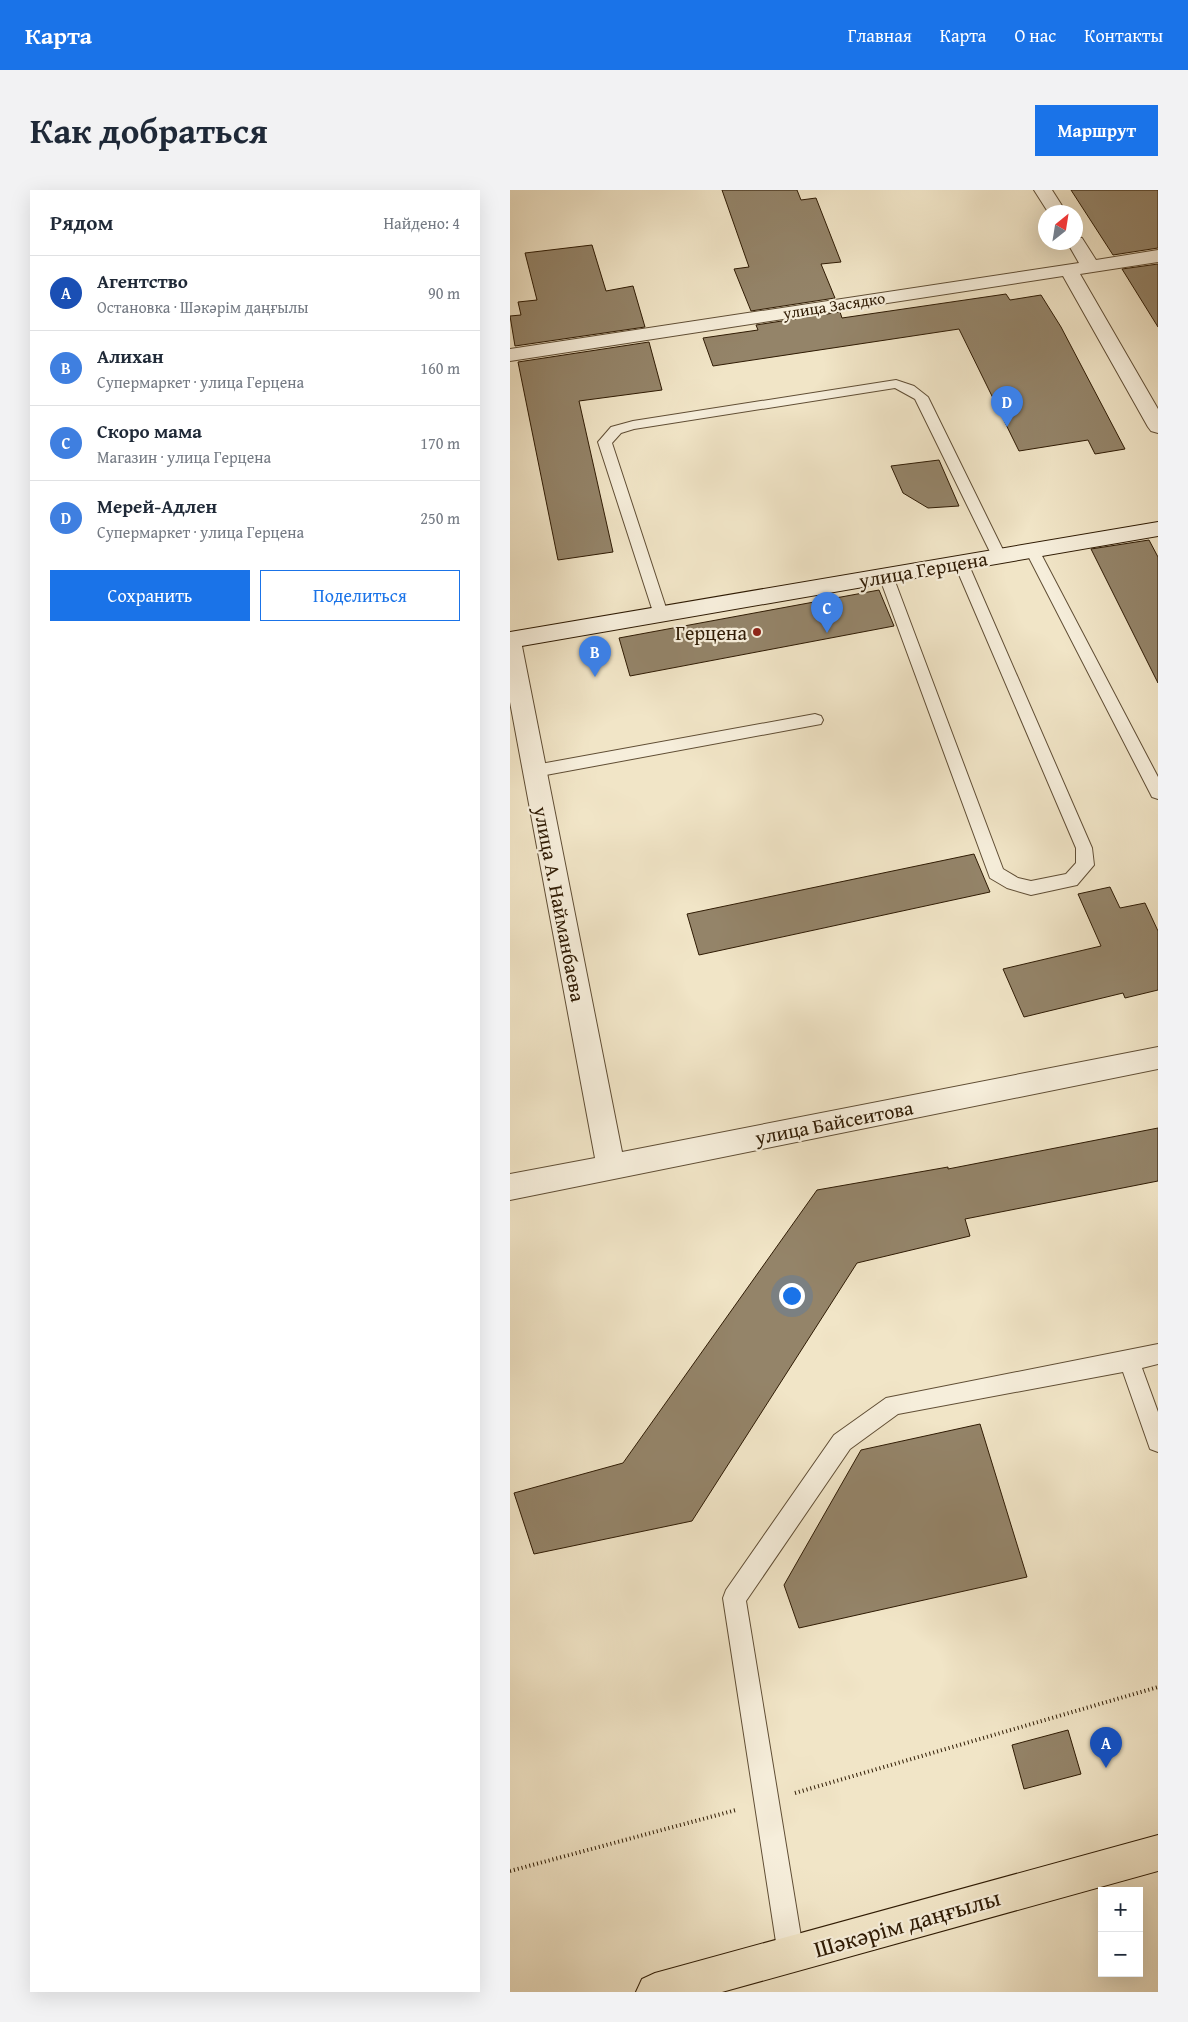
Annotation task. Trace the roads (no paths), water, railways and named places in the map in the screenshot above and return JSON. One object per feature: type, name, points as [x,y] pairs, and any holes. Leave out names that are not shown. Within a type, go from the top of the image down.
[{"type":"main road","name":"Шәкәрім даңғылы","points":[[655,1992],[700,1985],[791,1955],[1158,1853]]},
{"type":"street","points":[[1043,190],[1053,205]]},
{"type":"street","points":[[1081,250],[1090,266]]},
{"type":"street","name":"улица Засядко","points":[[510,355],[1158,256]]},
{"type":"street","points":[[1068,269],[1158,426]]},
{"type":"street","name":"улица Герцена","points":[[510,641],[1158,529]]},
{"type":"street","name":"улица А. Найманбаева","points":[[510,641],[611,1166]]},
{"type":"street","name":"улица Байсеитова","points":[[510,1187],[1158,1058]]},
{"type":"lane","points":[[660,614],[606,442],[616,430],[633,425],[896,384],[909,389],[920,397],[998,556]]},
{"type":"lane","points":[[1032,550],[1158,793]]},
{"type":"lane","points":[[886,576],[996,873],[1013,883],[1031,888],[1071,880],[1085,866],[1084,848],[961,563]]},
{"type":"lane","points":[[535,770],[815,720]]},
{"type":"lane","points":[[791,1955],[734,1598],[842,1442],[893,1405],[1158,1354]]},
{"type":"lane","points":[[1129,1361],[1158,1442]]},
{"type":"place","name":"Мерей-Адлен","points":[[1007,427]]},
{"type":"place","name":"Герцена","points":[[757,632]]},
{"type":"place","name":"Скоро мама","points":[[827,633]]},
{"type":"place","name":"Алихан","points":[[595,677]]},
{"type":"place","name":"Агентство","points":[[1106,1768]]}]
